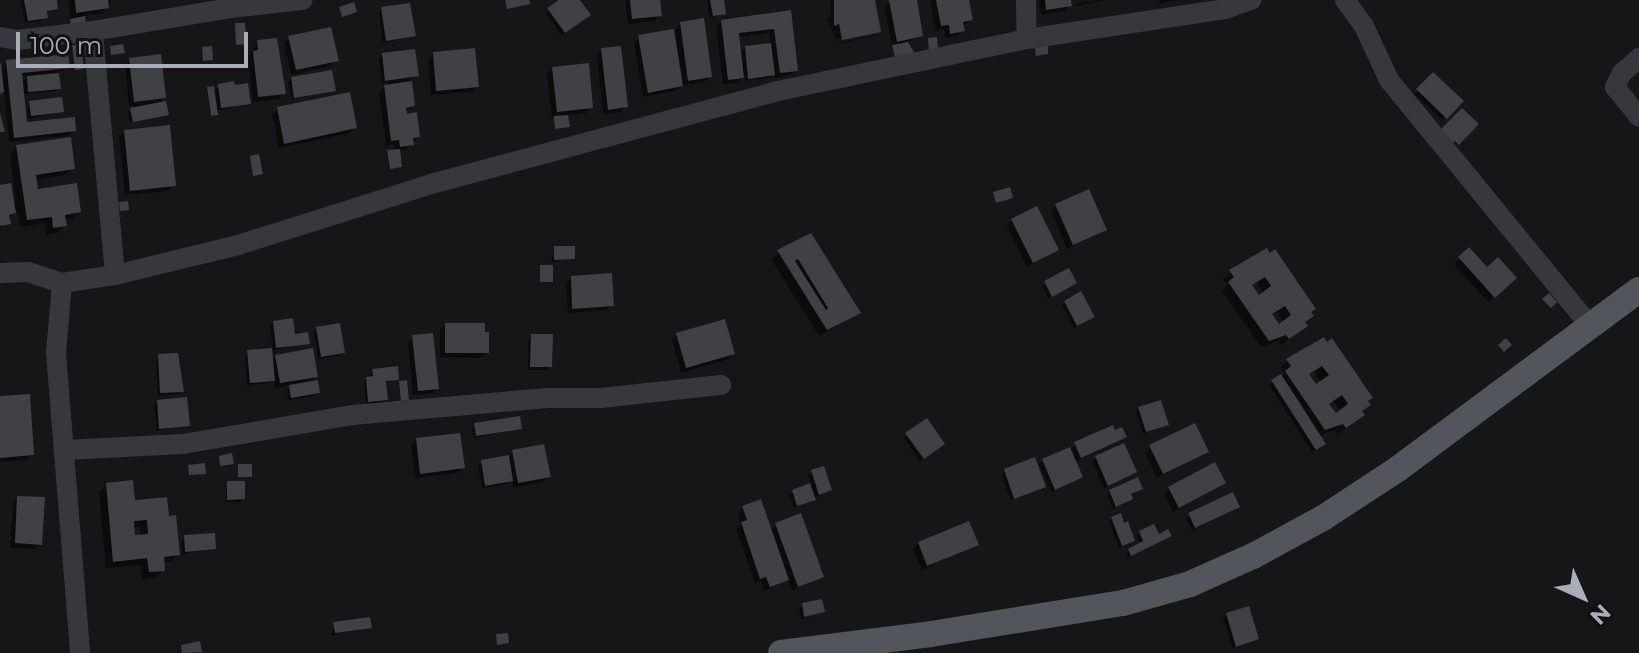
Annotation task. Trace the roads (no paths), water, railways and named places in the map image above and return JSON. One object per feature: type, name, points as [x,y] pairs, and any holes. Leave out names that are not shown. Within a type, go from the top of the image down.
[{"type":"main road","points":[[781,653],[931,634],[1108,605],[1190,584],[1253,556],[1323,518],[1399,468],[1639,290]]},
{"type":"street","points":[[0,37],[17,40],[93,31],[232,4],[303,0]]},
{"type":"street","points":[[1026,0],[1027,39]]},
{"type":"street","points":[[0,273],[28,272],[62,283],[115,275],[238,245],[431,184],[778,91],[1027,39],[1225,9],[1251,0]]},
{"type":"street","points":[[1345,0],[1364,26],[1389,80],[1590,326]]},
{"type":"street","points":[[93,31],[115,275]]},
{"type":"street","points":[[1639,58],[1622,73],[1615,87],[1639,117]]},
{"type":"street","points":[[62,283],[56,353],[80,653]]},
{"type":"street","points":[[65,450],[183,444],[352,415],[547,398],[601,398],[721,385]]}]
